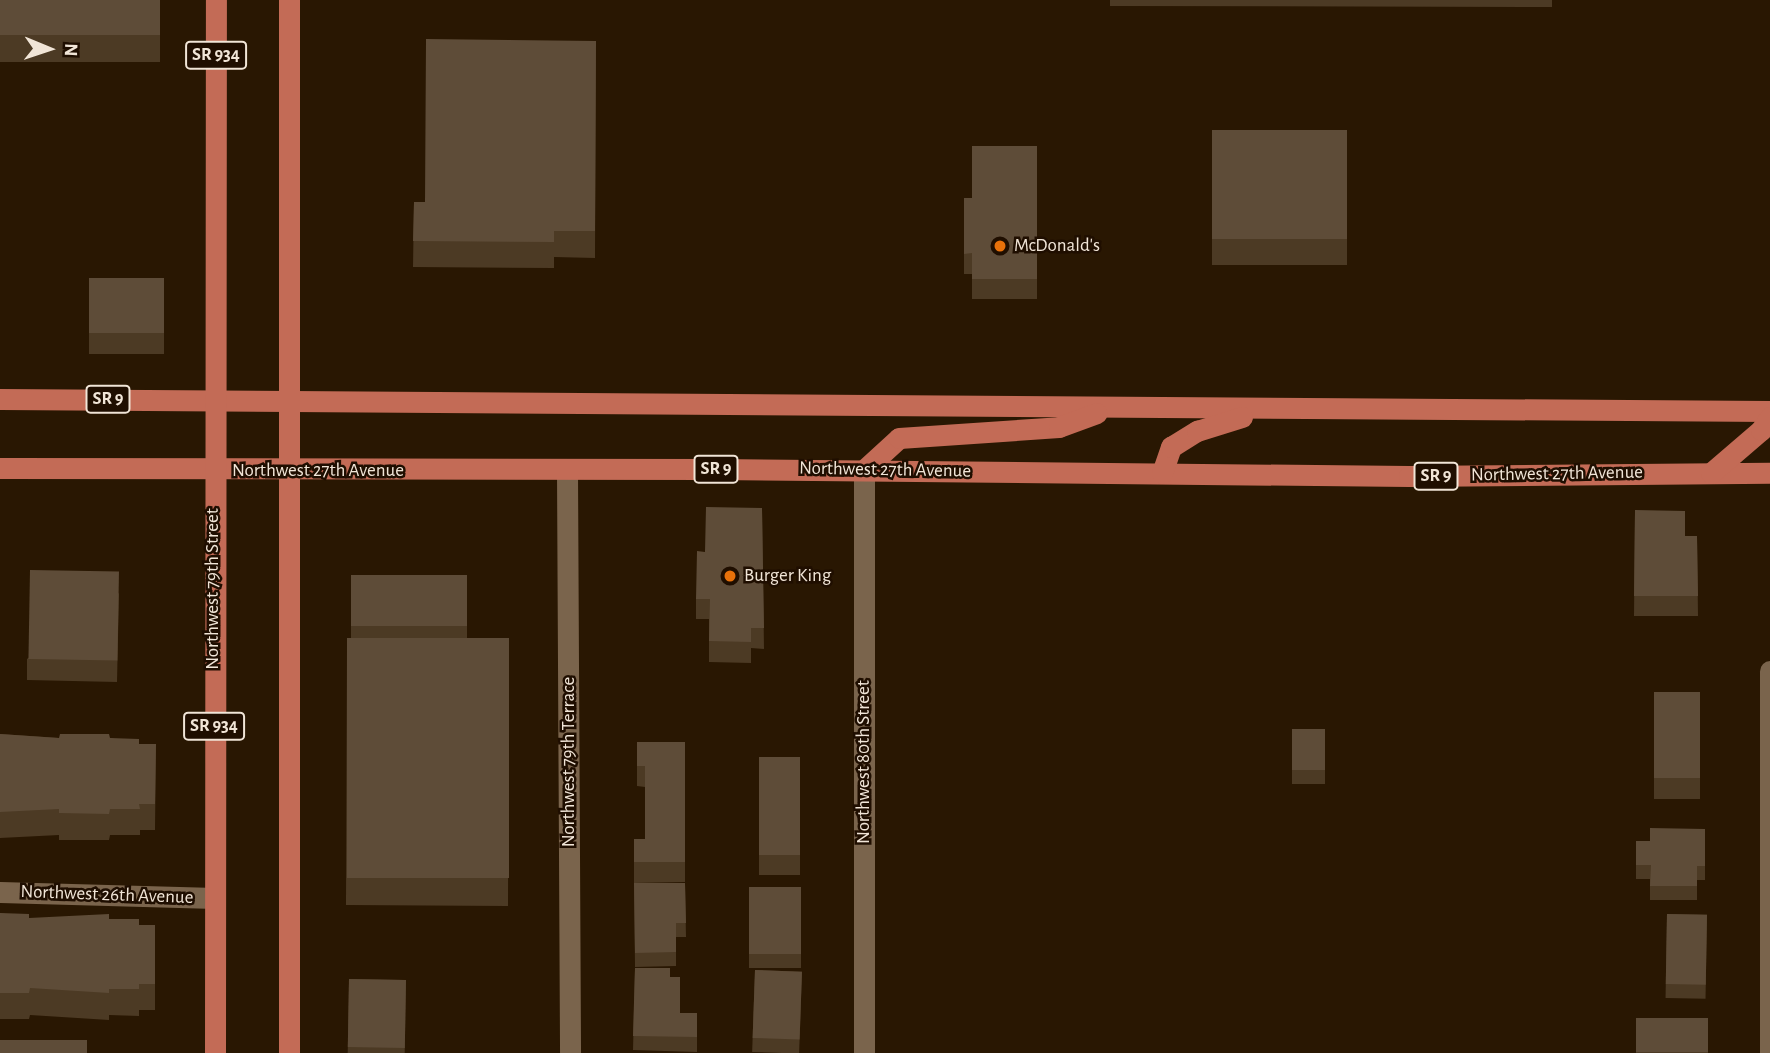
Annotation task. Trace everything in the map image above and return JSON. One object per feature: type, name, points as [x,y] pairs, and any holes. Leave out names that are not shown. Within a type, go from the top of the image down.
[{"type":"main road","name":"Northwest 79th Street","points":[[215,1053],[213,470],[216,399],[216,0]]},
{"type":"main road","points":[[289,0],[289,1053]]},
{"type":"main road","name":"SR 9","points":[[0,399],[291,399],[1105,410],[1770,411]]},
{"type":"main road","points":[[864,470],[899,438],[1059,427],[1105,410]]},
{"type":"main road","points":[[1162,473],[1171,447],[1197,430],[1264,410]]},
{"type":"main road","points":[[1710,472],[1761,430],[1770,417]]},
{"type":"main road","name":"Northwest 27th Avenue","points":[[0,468],[567,472],[864,470],[1770,473]]},
{"type":"street","name":"Northwest 80th Street","points":[[864,470],[864,1053]]},
{"type":"street","name":"Northwest 79th Terrace","points":[[567,472],[570,1053]]},
{"type":"street","points":[[1770,671],[1770,1053]]},
{"type":"street","name":"Northwest 26th Avenue","points":[[0,892],[215,898]]},
{"type":"building","points":[[0,0],[160,0],[160,35],[0,35]]},
{"type":"building","points":[[426,39],[596,41],[595,231],[554,231],[554,242],[413,241],[414,202],[425,202]]},
{"type":"building","points":[[1212,130],[1347,130],[1347,239],[1212,239]]},
{"type":"building","name":"McDonald's","points":[[972,146],[1037,146],[1037,279],[972,279],[972,253],[964,254],[964,198],[972,198]]},
{"type":"building","points":[[89,278],[164,278],[164,333],[89,333]]},
{"type":"building","points":[[706,507],[762,508],[764,628],[751,628],[751,642],[709,641],[710,599],[696,599],[697,551],[705,552]]},
{"type":"building","points":[[1635,510],[1685,511],[1685,536],[1697,536],[1698,596],[1634,596]]},
{"type":"building","points":[[30,570],[119,572],[117,661],[28,659]]},
{"type":"building","points":[[351,575],[467,575],[467,626],[351,626]]},
{"type":"building","points":[[347,638],[509,638],[509,878],[347,878]]},
{"type":"building","points":[[1654,692],[1700,692],[1700,778],[1654,778]]},
{"type":"building","points":[[1292,729],[1325,729],[1325,770],[1292,770]]},
{"type":"building","points":[[0,734],[59,738],[60,734],[109,734],[110,738],[139,739],[139,744],[156,744],[155,804],[139,804],[140,809],[110,809],[109,814],[59,813],[59,809],[0,812]]},
{"type":"building","points":[[637,742],[685,742],[685,862],[634,862],[634,839],[645,839],[645,766],[637,766]]},
{"type":"building","points":[[759,757],[800,757],[800,855],[759,855]]},
{"type":"building","points":[[1650,828],[1705,829],[1705,866],[1697,866],[1697,886],[1650,886],[1651,865],[1636,865],[1636,841],[1650,841]]},
{"type":"building","points":[[634,883],[685,883],[686,923],[676,923],[676,952],[635,953]]},
{"type":"building","points":[[749,887],[801,887],[801,954],[749,954]]},
{"type":"building","points":[[0,913],[29,914],[29,918],[109,914],[109,919],[139,919],[139,925],[155,925],[155,984],[139,984],[139,989],[109,989],[109,993],[30,988],[29,993],[0,993]]},
{"type":"building","points":[[1667,914],[1707,915],[1706,985],[1666,984]]},
{"type":"building","points":[[635,968],[670,968],[670,977],[680,977],[680,1013],[697,1013],[697,1037],[633,1036]]},
{"type":"building","points":[[755,970],[802,972],[800,1040],[753,1038]]},
{"type":"building","points":[[349,979],[406,980],[405,1048],[348,1047]]},
{"type":"building","points":[[1636,1018],[1708,1018],[1708,1052],[1636,1052]]},
{"type":"building","points":[[0,1040],[87,1040],[87,1053],[0,1053]]},
{"type":"place","name":"McDonald's","points":[[1000,246]]},
{"type":"place","name":"Burger King","points":[[730,576]]}]
